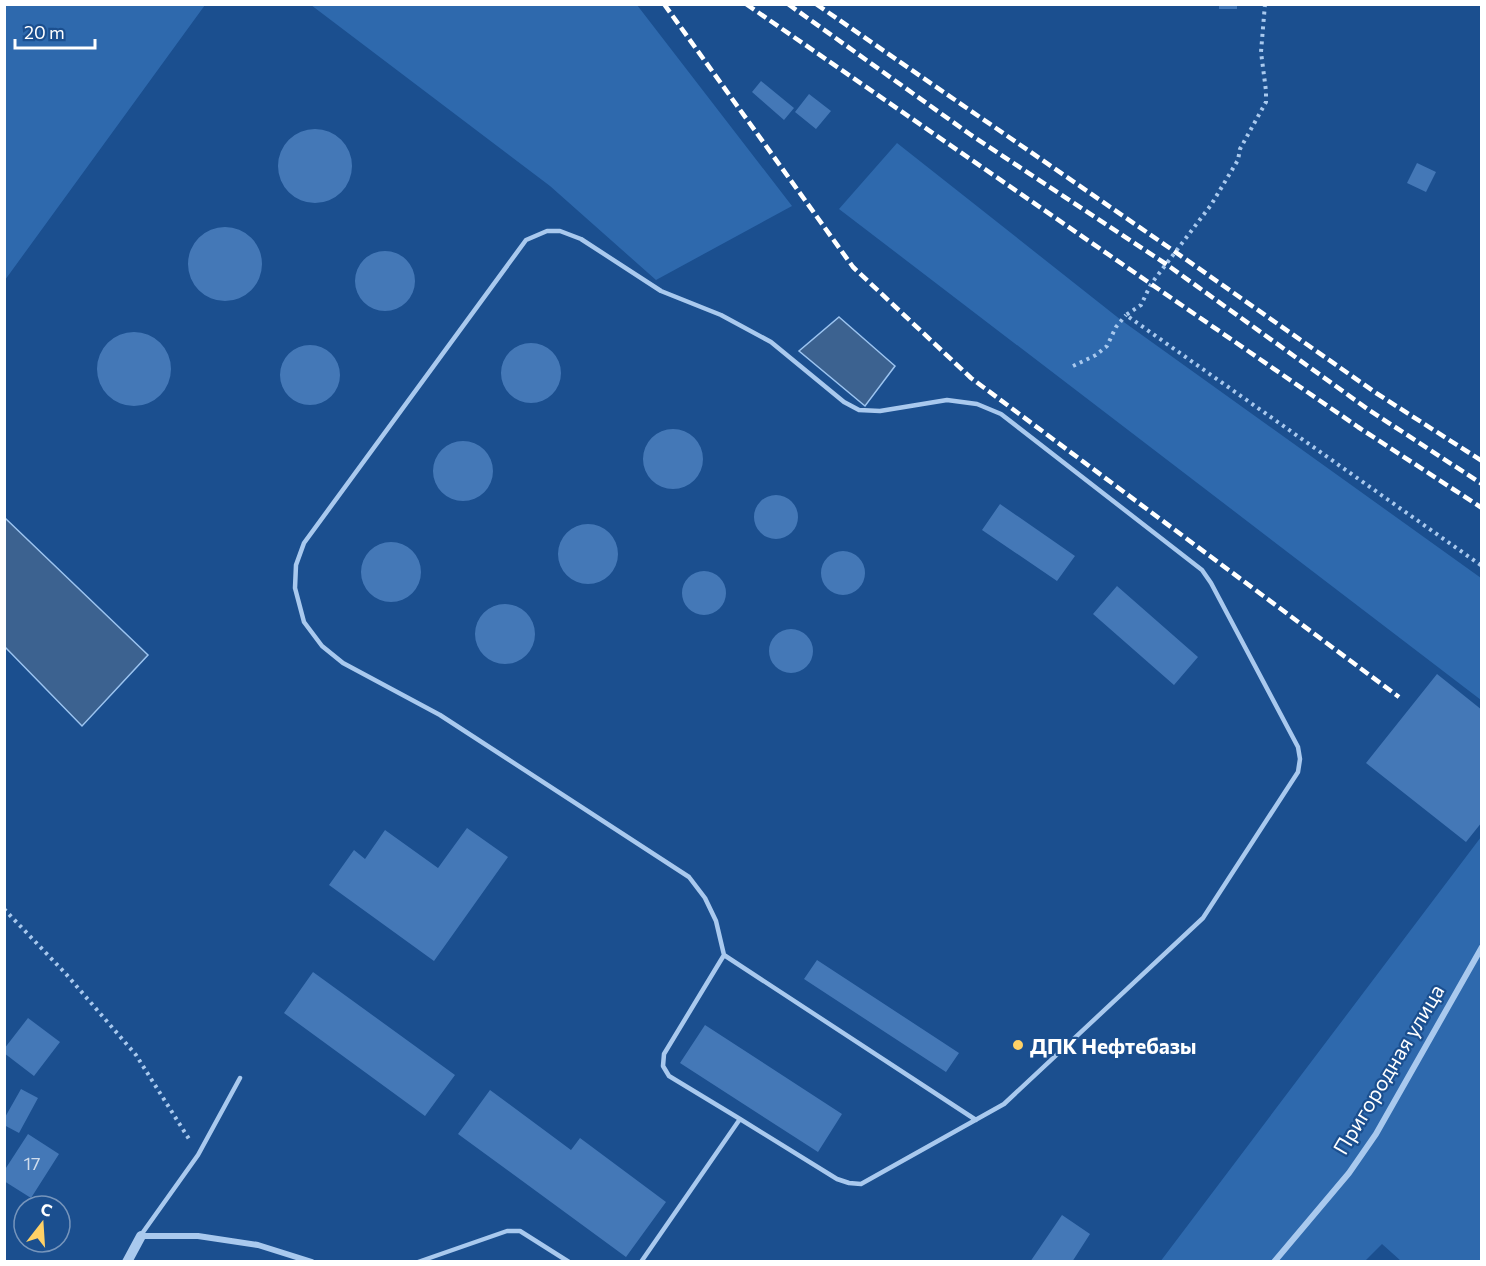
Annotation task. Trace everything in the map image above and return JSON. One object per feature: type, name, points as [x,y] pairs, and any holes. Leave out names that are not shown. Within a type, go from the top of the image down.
[{"type":"street","name":"Пригородная улица","points":[[1274,1262],[1349,1173],[1376,1134],[1482,947]]},
{"type":"street","points":[[126,1262],[141,1236],[198,1236],[258,1245],[312,1262]]},
{"type":"lane","points":[[724,956],[664,1054],[663,1066],[669,1076],[837,1179],[849,1184],[861,1184],[976,1120],[1004,1104],[1203,918],[1298,772],[1300,759],[1298,747],[1212,583],[1202,570],[1001,414],[977,404],[947,400],[880,411],[859,410],[844,402],[771,342],[721,315],[661,291],[581,239],[560,231],[547,231],[526,240],[304,543],[296,565],[295,588],[304,622],[322,646],[343,663],[440,715],[689,877],[705,898],[716,921],[724,956],[976,1120]]},
{"type":"lane","points":[[141,1236],[198,1155],[240,1078]]},
{"type":"lane","points":[[641,1262],[740,1119]]},
{"type":"lane","points":[[418,1262],[507,1231],[520,1231],[569,1262]]},
{"type":"path","points":[[1073,366],[1096,355],[1107,346],[1116,327],[1126,315],[1141,305],[1151,284],[1211,205],[1239,160],[1240,149],[1266,102],[1261,52],[1265,4]]},
{"type":"path","points":[[1126,315],[1482,566]]},
{"type":"path","points":[[4,909],[66,974],[136,1055],[198,1155]]},
{"type":"shaded area","points":[[4,5],[205,5],[5,280]]},
{"type":"shaded area","points":[[311,5],[637,5],[792,206],[656,280],[550,186]]},
{"type":"shaded area","points":[[897,143],[1121,320],[1481,578],[1481,700],[839,209]]},
{"type":"shaded area","points":[[839,317],[895,366],[865,406],[799,351]]},
{"type":"shaded area","points":[[5,518],[148,655],[82,726],[5,647]]},
{"type":"shaded area","points":[[1481,837],[1482,1236],[1480,1261],[1401,1261],[1382,1244],[1365,1261],[1160,1262]]},
{"type":"building","points":[[1219,4],[1237,4],[1237,9],[1219,9]]},
{"type":"building","points":[[761,81],[794,108],[784,120],[752,92]]},
{"type":"building","points":[[809,94],[831,111],[816,129],[795,112]]},
{"type":"building","points":[[315,129],[336,135],[346,145],[352,166],[346,187],[336,197],[315,203],[294,197],[284,187],[278,166],[284,145],[294,135]]},
{"type":"building","points":[[1417,163],[1436,172],[1426,192],[1407,183]]},
{"type":"building","points":[[225,227],[246,233],[256,243],[262,264],[256,285],[246,295],[225,301],[204,295],[194,285],[188,264],[194,243],[204,233]]},
{"type":"building","points":[[385,251],[402,256],[410,264],[415,281],[410,298],[402,306],[385,311],[368,306],[360,298],[355,281],[360,264],[368,256]]},
{"type":"building","points":[[134,332],[155,338],[165,348],[171,369],[165,390],[155,400],[134,406],[113,400],[103,390],[97,369],[103,348],[113,338]]},
{"type":"building","points":[[531,343],[548,348],[556,356],[561,373],[556,390],[548,398],[531,403],[514,398],[506,390],[501,373],[506,356],[514,348]]},
{"type":"building","points":[[310,345],[327,350],[335,358],[340,375],[335,392],[327,400],[310,405],[293,400],[285,392],[280,375],[285,358],[293,350]]},
{"type":"building","points":[[673,429],[690,434],[698,442],[703,459],[698,476],[690,484],[673,489],[656,484],[648,476],[643,459],[648,442],[656,434]]},
{"type":"building","points":[[463,441],[480,446],[488,454],[493,471],[488,488],[480,496],[463,501],[446,496],[438,488],[433,471],[438,454],[446,446]]},
{"type":"building","points":[[776,495],[785,496],[792,501],[797,508],[797,526],[792,533],[785,538],[776,539],[767,538],[760,533],[755,526],[754,517],[755,508],[760,501],[767,496]]},
{"type":"building","points":[[1000,504],[1075,556],[1057,581],[982,530]]},
{"type":"building","points":[[588,524],[605,529],[613,537],[618,554],[613,571],[605,579],[588,584],[571,579],[563,571],[558,554],[563,537],[571,529]]},
{"type":"building","points":[[391,542],[408,547],[416,555],[421,572],[416,589],[408,597],[391,602],[374,597],[366,589],[361,572],[366,555],[374,547]]},
{"type":"building","points":[[843,551],[852,552],[859,557],[864,564],[864,582],[859,589],[852,594],[843,595],[834,594],[827,589],[822,582],[821,573],[822,564],[827,557],[834,552]]},
{"type":"building","points":[[704,571],[713,572],[720,577],[725,584],[725,602],[720,609],[713,614],[704,615],[695,614],[688,609],[683,602],[682,593],[683,584],[688,577],[695,572]]},
{"type":"building","points":[[1117,586],[1198,657],[1174,685],[1093,614]]},
{"type":"building","points":[[505,604],[522,609],[530,617],[535,634],[530,651],[522,659],[505,664],[488,659],[480,651],[475,634],[480,617],[488,609]]},
{"type":"building","points":[[791,629],[800,630],[807,635],[812,642],[812,660],[807,667],[800,672],[791,673],[782,672],[775,667],[770,660],[769,651],[770,642],[775,635],[782,630]]},
{"type":"building","points":[[1437,674],[1482,710],[1482,822],[1466,842],[1366,763]]},
{"type":"building","points":[[467,828],[508,857],[434,961],[329,885],[354,850],[365,859],[385,830],[438,868]]},
{"type":"building","points":[[817,960],[959,1053],[946,1072],[804,979]]},
{"type":"building","points":[[313,972],[455,1075],[425,1116],[284,1013]]},
{"type":"building","points":[[28,1018],[60,1042],[34,1076],[4,1053],[4,1049]]},
{"type":"building","points":[[705,1025],[842,1114],[818,1152],[680,1063]]},
{"type":"building","points":[[21,1089],[38,1098],[19,1133],[4,1125],[4,1119]]},
{"type":"building","points":[[490,1090],[571,1150],[580,1138],[666,1202],[626,1257],[458,1134]]},
{"type":"building","points":[[28,1134],[59,1154],[34,1194],[25,1194],[4,1181],[4,1171]]},
{"type":"building","points":[[1062,1215],[1090,1234],[1072,1262],[1030,1262]]},
{"type":"railway","points":[[664,4],[853,267],[971,378],[1399,697]]},
{"type":"railway","points":[[746,4],[1358,427],[1482,508]]},
{"type":"railway","points":[[788,4],[971,135],[1166,264],[1369,410],[1482,484]]},
{"type":"railway","points":[[816,4],[1376,393],[1482,461]]},
{"type":"place","name":"ДПК Нефтебазы","points":[[1018,1045]]}]
